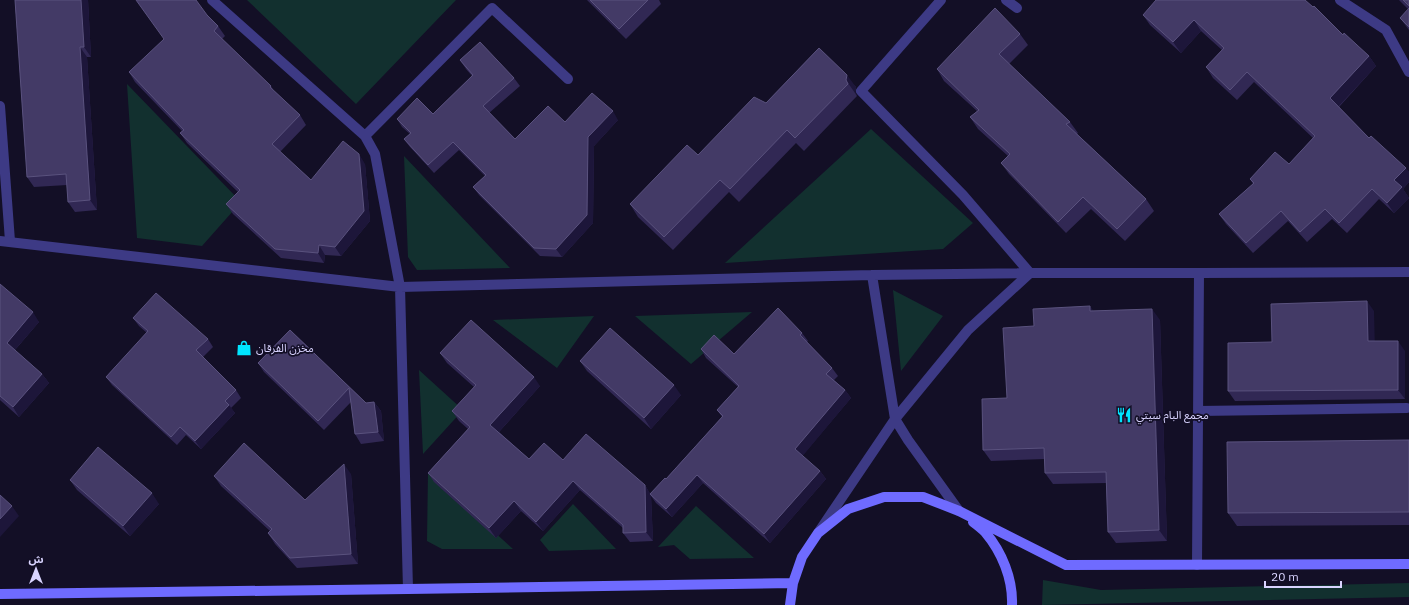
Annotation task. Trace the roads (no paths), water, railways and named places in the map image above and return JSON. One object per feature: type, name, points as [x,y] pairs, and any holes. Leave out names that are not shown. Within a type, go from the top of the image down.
[{"type":"main road","points":[[790,605],[793,583],[802,557],[818,534],[848,509],[884,497],[923,497],[959,511],[1066,565],[1409,564]]},
{"type":"main road","points":[[959,511],[985,532],[1004,560],[1013,593],[1012,605]]},
{"type":"main road","points":[[0,594],[793,583]]},
{"type":"street","points":[[212,0],[365,136],[375,154],[400,287],[408,589]]},
{"type":"street","points":[[940,0],[862,91],[963,195],[1030,273]]},
{"type":"street","points":[[1006,0],[1017,8]]},
{"type":"street","points":[[1340,0],[1386,30],[1409,72]]},
{"type":"street","points":[[365,136],[492,8],[568,79]]},
{"type":"street","points":[[0,106],[5,241],[400,287],[872,275],[1409,272]]},
{"type":"street","points":[[818,534],[895,419],[968,330],[1030,273]]},
{"type":"street","points":[[1197,565],[1199,274]]},
{"type":"street","points":[[872,275],[895,419],[908,440],[959,511]]},
{"type":"street","points":[[1198,411],[1407,408]]},
{"type":"place","name":"مخزن الفرقان","points":[[244,348]]},
{"type":"place","name":"مجمع البام سيتي","points":[[1124,415]]}]
